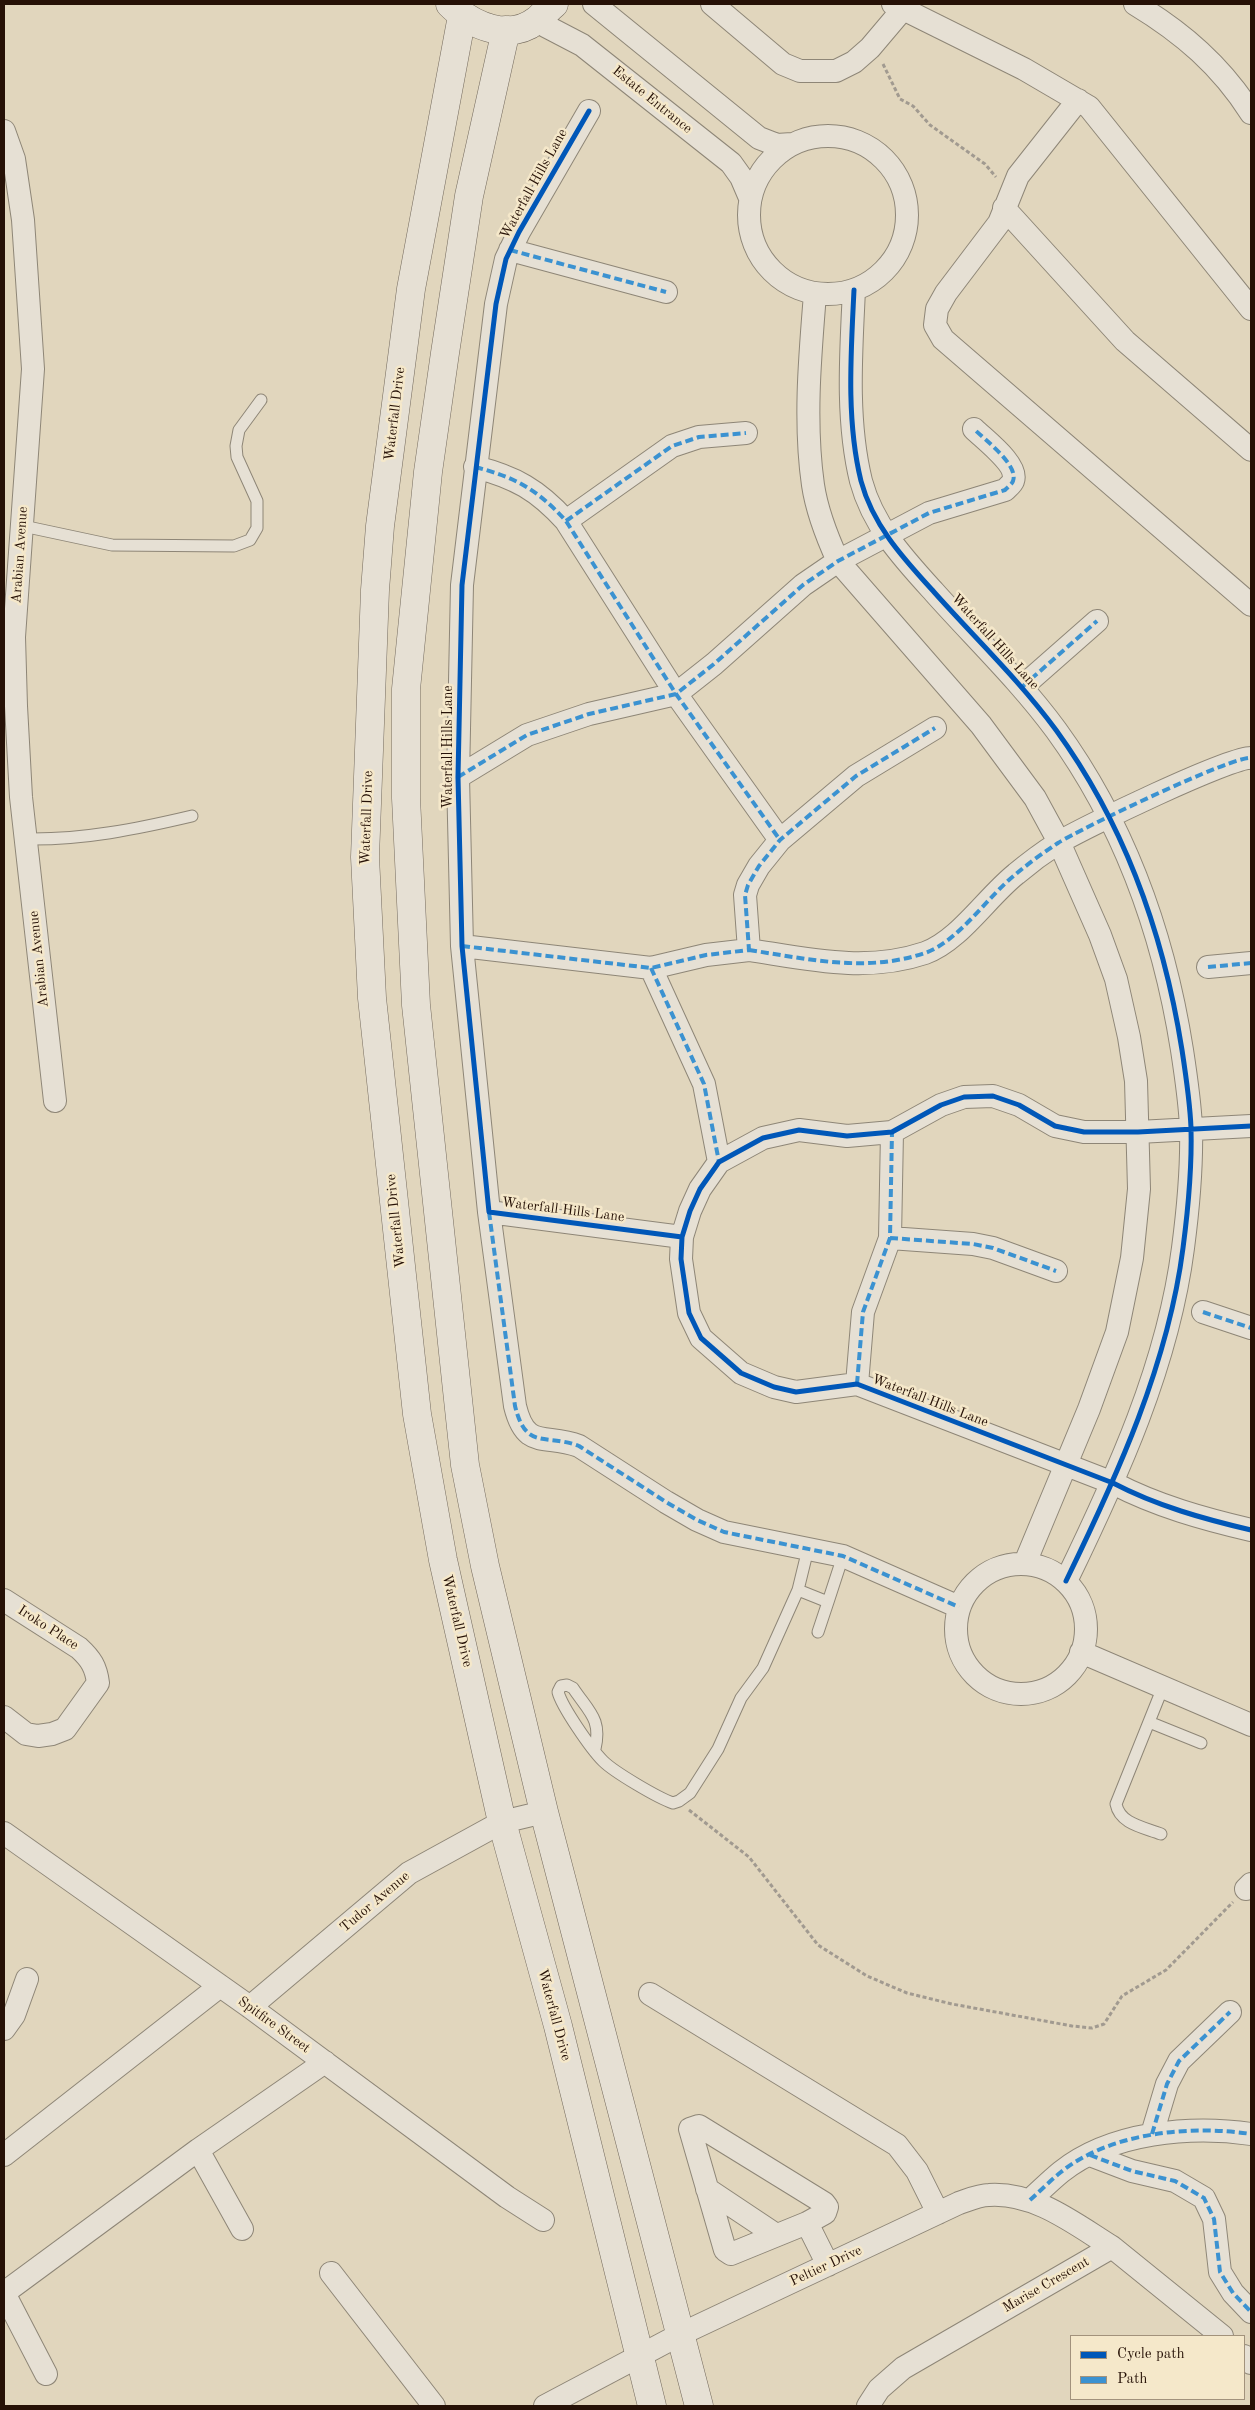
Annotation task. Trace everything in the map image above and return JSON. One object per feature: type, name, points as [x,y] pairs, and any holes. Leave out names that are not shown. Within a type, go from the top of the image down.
[{"type":"main road","points":[[456,10],[483,27],[506,30],[545,12]]},
{"type":"main road","name":"Waterfall Drive","points":[[456,10],[411,289],[380,526],[375,600],[365,857],[372,998],[417,1414],[444,1560],[502,1822],[558,2026],[652,2406]]},
{"type":"main road","points":[[506,30],[468,196],[428,472],[406,689],[406,798],[416,1005],[465,1465],[485,1566],[544,1812],[700,2406]]},
{"type":"street","points":[[594,4],[759,138],[777,145],[792,144],[822,136],[846,137],[867,145],[885,159],[899,177],[907,199],[908,222],[902,244],[891,264],[880,274],[854,290],[835,295],[815,294],[797,289],[781,280],[767,267],[757,252],[751,235],[748,216],[750,198],[766,165],[778,152],[792,144]]},
{"type":"street","points":[[712,4],[783,64],[800,71],[836,70],[854,62],[870,48],[898,6],[1024,69],[1078,100],[1096,115],[1251,309]]},
{"type":"street","points":[[1136,4],[1190,42],[1212,63],[1234,87],[1251,114]]},
{"type":"street","name":"Estate Entrance","points":[[545,12],[582,45],[731,163],[741,177],[750,198]]},
{"type":"street","points":[[1078,100],[1026,165],[991,235],[946,293],[937,310],[935,325],[943,338],[1251,605]]},
{"type":"street","name":"Waterfall Hills Lane","points":[[589,111],[510,250],[496,304],[462,585],[458,777],[462,946],[489,1212],[514,1406],[518,1421],[526,1432],[537,1439],[566,1441],[579,1446],[697,1520],[724,1532],[843,1556],[959,1607]]},
{"type":"street","name":"Arabian Avenue","points":[[4,131],[14,159],[23,220],[33,369],[14,637],[14,666],[21,797],[55,1101]]},
{"type":"street","points":[[1007,200],[1125,341],[1247,439]]},
{"type":"street","name":"Waterfall Hills Lane","points":[[510,250],[666,292]]},
{"type":"street","name":"Waterfall Hills Lane","points":[[854,290],[851,370],[852,416],[862,481],[885,536],[1022,687],[1057,730],[1087,776],[1109,817],[1137,878],[1164,956],[1174,1004],[1187,1085],[1191,1130],[1182,1250],[1169,1314],[1150,1382],[1113,1483],[1066,1581]]},
{"type":"street","points":[[815,294],[809,373],[813,486],[819,512],[838,562],[981,725],[1036,798],[1059,842],[1089,908],[1116,979],[1129,1037],[1136,1080],[1138,1132],[1138,1189],[1132,1258],[1117,1332],[1089,1409],[1025,1563]]},
{"type":"street","name":"Waterfall Hills Lane","points":[[458,777],[526,735],[589,714],[676,694],[714,664],[803,586],[838,562],[929,513],[1005,490],[1013,482],[1014,474],[1011,465],[974,430]]},
{"type":"street","points":[[566,521],[672,446],[700,437],[746,433]]},
{"type":"street","points":[[475,467],[499,473],[524,484],[550,504],[566,521],[676,694],[780,840]]},
{"type":"street","name":"Waterfall Hills Lane","points":[[1022,687],[1097,621]]},
{"type":"street","points":[[749,950],[745,895],[748,885],[780,840],[856,776],[935,728]]},
{"type":"street","points":[[462,946],[651,968],[706,955],[749,950],[853,965],[888,962],[926,953],[967,923],[1016,874],[1059,842],[1186,781],[1235,761],[1251,758]]},
{"type":"street","points":[[1208,967],[1251,963]]},
{"type":"street","points":[[651,968],[704,1084],[719,1162]]},
{"type":"street","name":"Waterfall Hills Lane","points":[[1251,1126],[1138,1132],[1084,1132],[1066,1130],[1019,1105],[994,1096],[964,1097],[940,1104],[892,1132],[847,1136],[800,1130],[763,1138],[719,1162],[700,1189],[690,1211],[682,1237],[682,1274],[688,1313],[701,1338],[741,1373],[774,1387],[796,1392],[857,1384],[1113,1483],[1143,1498],[1251,1530]]},
{"type":"street","name":"Waterfall Hills Lane","points":[[857,1384],[863,1312],[890,1238],[892,1132]]},
{"type":"street","name":"Waterfall Hills Lane","points":[[489,1212],[682,1237]]},
{"type":"street","points":[[890,1238],[986,1247],[1010,1253],[1056,1271]]},
{"type":"street","points":[[1203,1312],[1251,1328]]},
{"type":"street","points":[[1025,1563],[1047,1568],[1066,1581],[1080,1600],[1087,1622],[1084,1646],[1075,1667],[1058,1683],[1036,1692],[1013,1694],[991,1687],[972,1673],[960,1653],[955,1630],[959,1607],[966,1592],[978,1580],[1000,1567],[1025,1563]]},
{"type":"street","name":"Iroko Place","points":[[4,1600],[79,1648],[90,1658],[96,1670],[98,1684],[64,1729],[38,1736],[26,1734],[4,1717]]},
{"type":"street","points":[[1081,1652],[1251,1725]]},
{"type":"street","name":"Tudor Avenue","points":[[250,2007],[409,1873],[502,1822],[544,1812]]},
{"type":"street","name":"Spitfire Street","points":[[4,1833],[250,2007],[507,2196],[543,2220]]},
{"type":"street","points":[[4,2029],[14,2015],[27,1978]]},
{"type":"street","points":[[4,2155],[220,1986]]},
{"type":"street","points":[[650,1994],[897,2145],[917,2171],[938,2212]]},
{"type":"street","points":[[1152,2134],[1167,2084],[1179,2061],[1230,2012]]},
{"type":"street","points":[[46,2374],[4,2293],[198,2150],[325,2062]]},
{"type":"street","points":[[692,2126],[699,2126],[824,2203],[827,2207],[825,2213],[807,2223],[731,2254],[727,2253],[724,2250],[690,2129],[692,2126]]},
{"type":"street","points":[[1030,2200],[1062,2171],[1090,2155],[1142,2135],[1197,2130],[1251,2134]]},
{"type":"street","points":[[198,2150],[242,2229]]},
{"type":"street","points":[[1090,2155],[1132,2171],[1175,2181],[1204,2198],[1214,2219],[1220,2272],[1234,2293],[1251,2312]]},
{"type":"street","points":[[707,2188],[776,2235]]},
{"type":"street","name":"Peltier Drive","points":[[545,2406],[639,2358],[681,2334],[938,2212],[959,2203],[987,2195],[1030,2200],[1050,2209],[1112,2247]]},
{"type":"street","points":[[807,2223],[828,2265]]},
{"type":"street","points":[[1112,2247],[1221,2335]]},
{"type":"street","name":"Marise Crescent","points":[[868,2406],[879,2389],[903,2368],[1112,2247]]},
{"type":"street","points":[[331,2274],[434,2406]]},
{"type":"lane","points":[[23,526],[112,545],[234,546],[250,540],[257,528],[257,501],[237,458],[236,446],[240,430],[261,400]]},
{"type":"lane","points":[[26,839],[60,840],[127,832],[192,816]]},
{"type":"lane","points":[[595,1749],[598,1734],[596,1722],[572,1688],[567,1685],[561,1686],[558,1692],[562,1703],[603,1761],[662,1799],[673,1803],[690,1793],[718,1749],[741,1698],[763,1668],[798,1590],[808,1550]]},
{"type":"lane","points":[[818,1632],[843,1556]]},
{"type":"lane","points":[[798,1590],[828,1602]]},
{"type":"lane","points":[[1160,1834],[1124,1819],[1118,1812],[1116,1804],[1163,1687]]},
{"type":"lane","points":[[1149,1722],[1202,1743]]},
{"type":"path","points":[[870,48],[884,66],[891,85],[900,99],[912,106],[930,125],[985,164],[1007,200]]},
{"type":"path","points":[[679,1801],[698,1820],[750,1857],[818,1945],[867,1976],[907,1993],[952,2004],[1072,2026],[1092,2028],[1104,2024],[1122,1996],[1166,1970],[1248,1887]]},
{"type":"marked path","points":[[510,250],[666,292]]},
{"type":"marked path","points":[[458,777],[527,735],[589,714],[676,694],[714,664],[803,585],[838,561],[929,513],[1005,490],[1013,481],[1011,468],[1000,453],[974,429]]},
{"type":"marked path","points":[[566,521],[672,446],[699,437],[746,433]]},
{"type":"marked path","points":[[475,467],[502,475],[525,486],[546,501],[566,521],[676,694],[780,840]]},
{"type":"marked path","points":[[1022,687],[1097,621]]},
{"type":"marked path","points":[[462,946],[651,968],[706,955],[749,950],[745,895],[748,885],[759,866],[780,840],[856,776],[935,728]]},
{"type":"marked path","points":[[749,950],[815,960],[859,963],[903,959],[925,953],[949,939],[1005,884],[1058,843],[1124,809],[1188,780],[1239,760],[1251,758]]},
{"type":"marked path","points":[[1208,967],[1251,963]]},
{"type":"marked path","points":[[651,968],[704,1084],[719,1162]]},
{"type":"marked path","points":[[857,1384],[863,1312],[890,1238],[892,1132]]},
{"type":"marked path","points":[[489,1212],[515,1406],[520,1420],[531,1435],[579,1446],[666,1502],[697,1520],[724,1532],[843,1556],[959,1607]]},
{"type":"marked path","points":[[890,1238],[973,1244],[993,1248],[1056,1271]]},
{"type":"marked path","points":[[1203,1312],[1251,1328]]},
{"type":"marked path","points":[[1152,2134],[1167,2084],[1179,2061],[1230,2012]]},
{"type":"marked path","points":[[1030,2200],[1061,2172],[1081,2159],[1103,2148],[1127,2140],[1178,2132],[1228,2131],[1251,2134]]},
{"type":"marked path","points":[[1090,2155],[1132,2171],[1175,2181],[1204,2198],[1214,2219],[1220,2272],[1233,2293],[1251,2312]]},
{"type":"cycle path","points":[[589,111],[519,232],[506,259],[496,304],[462,585],[458,777],[462,946],[489,1212],[682,1237]]},
{"type":"cycle path","points":[[854,290],[851,410],[856,458],[866,497],[881,527],[901,554],[1012,677],[1056,730],[1102,804],[1138,883],[1152,924],[1164,965],[1182,1050],[1190,1108],[1191,1157],[1185,1233],[1176,1292],[1166,1335],[1138,1419],[1104,1501],[1066,1581]]},
{"type":"cycle path","points":[[1251,1126],[1138,1132],[1084,1132],[1055,1126],[1019,1105],[993,1096],[964,1097],[941,1105],[892,1132],[847,1136],[799,1130],[763,1138],[719,1162],[700,1189],[690,1211],[682,1237],[681,1259],[689,1313],[701,1338],[741,1373],[774,1387],[796,1392],[857,1384],[1113,1483],[1164,1505],[1251,1530]]}]
